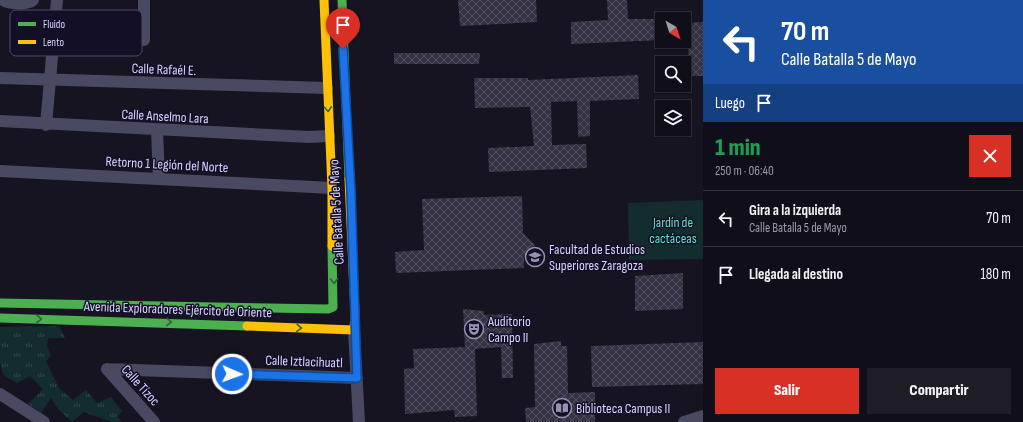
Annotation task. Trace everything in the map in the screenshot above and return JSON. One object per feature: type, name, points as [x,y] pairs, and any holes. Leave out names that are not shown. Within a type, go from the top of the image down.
[{"type":"street","points":[[3,0],[9,2],[27,3],[33,0]]},
{"type":"street","points":[[56,10],[57,0]]},
{"type":"street","points":[[144,0],[144,40]]},
{"type":"street","name":"Calle Batalla 5 de Mayo","points":[[324,0],[332,188],[334,304],[328,309]]},
{"type":"street","name":"Calle Batalla 5 de Mayo","points":[[342,0],[344,86],[351,192],[356,313],[354,330],[360,422]]},
{"type":"street","points":[[46,125],[52,56]]},
{"type":"street","name":"Calle Rafaél E.","points":[[0,78],[327,88]]},
{"type":"street","points":[[327,88],[344,86]]},
{"type":"street","name":"Calle Anselmo Lara","points":[[0,121],[46,125],[309,138],[329,136]]},
{"type":"street","points":[[157,130],[159,179]]},
{"type":"street","name":"Retorno 1 Legión del Norte","points":[[0,171],[332,188]]},
{"type":"street","name":"Avenida Exploradores Ejército de Oriente","points":[[0,303],[328,309]]},
{"type":"street","name":"Avenida Exploradores Ejército de Oriente","points":[[0,318],[354,330]]},
{"type":"street","name":"Calle Iztlacihuatl","points":[[107,369],[357,378]]},
{"type":"street","name":"Calle Tízoc","points":[[107,369],[154,422]]},
{"type":"street","points":[[0,394],[44,422]]},
{"type":"street","points":[[684,422],[703,416]]},
{"type":"green space","name":"Jardín de cactáceas","points":[[703,200],[703,259],[629,260],[628,203]]},
{"type":"green space","points":[[59,326],[65,338],[48,338],[47,345],[51,356],[46,361],[59,388],[73,400],[86,390],[97,403],[111,397],[122,411],[118,417],[121,422],[112,422],[84,412],[72,422],[59,410],[51,398],[41,413],[28,404],[43,389],[30,376],[17,383],[3,375],[0,362],[0,327]]},
{"type":"building","points":[[458,0],[536,0],[537,22],[460,26]]},
{"type":"building","points":[[607,0],[627,0],[628,19],[655,19],[655,40],[571,44],[571,22],[608,20]]},
{"type":"building","points":[[703,22],[703,76],[691,76],[691,56],[689,56],[688,48],[691,48],[691,23]]},
{"type":"building","points":[[394,53],[480,53],[479,64],[394,64]]},
{"type":"building","points":[[638,75],[639,99],[590,101],[590,136],[578,137],[577,101],[551,102],[552,145],[586,144],[587,168],[489,172],[488,148],[534,146],[530,107],[475,108],[474,78],[528,78],[528,80]]},
{"type":"building","points":[[522,196],[523,233],[535,245],[524,256],[524,268],[396,273],[395,252],[424,250],[422,199]]},
{"type":"building","points":[[683,273],[683,309],[635,311],[635,276]]},
{"type":"building","points":[[463,309],[484,311],[484,315],[512,314],[513,378],[502,378],[501,347],[475,349],[477,416],[455,417],[454,410],[405,414],[404,369],[414,368],[413,349],[465,347]]},
{"type":"building","points":[[561,341],[561,346],[567,346],[568,393],[595,392],[595,422],[526,422],[525,408],[535,407],[534,344]]},
{"type":"building","points":[[703,342],[703,384],[592,387],[591,346]]},
{"type":"traffic: fast","points":[[342,0],[349,179]]},
{"type":"traffic: fast","points":[[0,303],[328,309],[333,307],[332,246]]},
{"type":"traffic: fast","points":[[0,318],[247,326]]},
{"type":"traffic: slow","points":[[324,0],[332,188],[332,246]]},
{"type":"traffic: slow","points":[[247,326],[354,330],[355,313],[349,179]]},
{"type":"place","name":"Facultad de Estudios Superiores Zaragoza","points":[[535,257]]},
{"type":"place","name":"Auditorio Campo II","points":[[474,329]]},
{"type":"place","name":"Biblioteca Campus II","points":[[562,408]]},
{"type":"route","points":[[232,374],[357,378],[354,330],[356,313],[351,192],[344,90],[343,49]]}]
